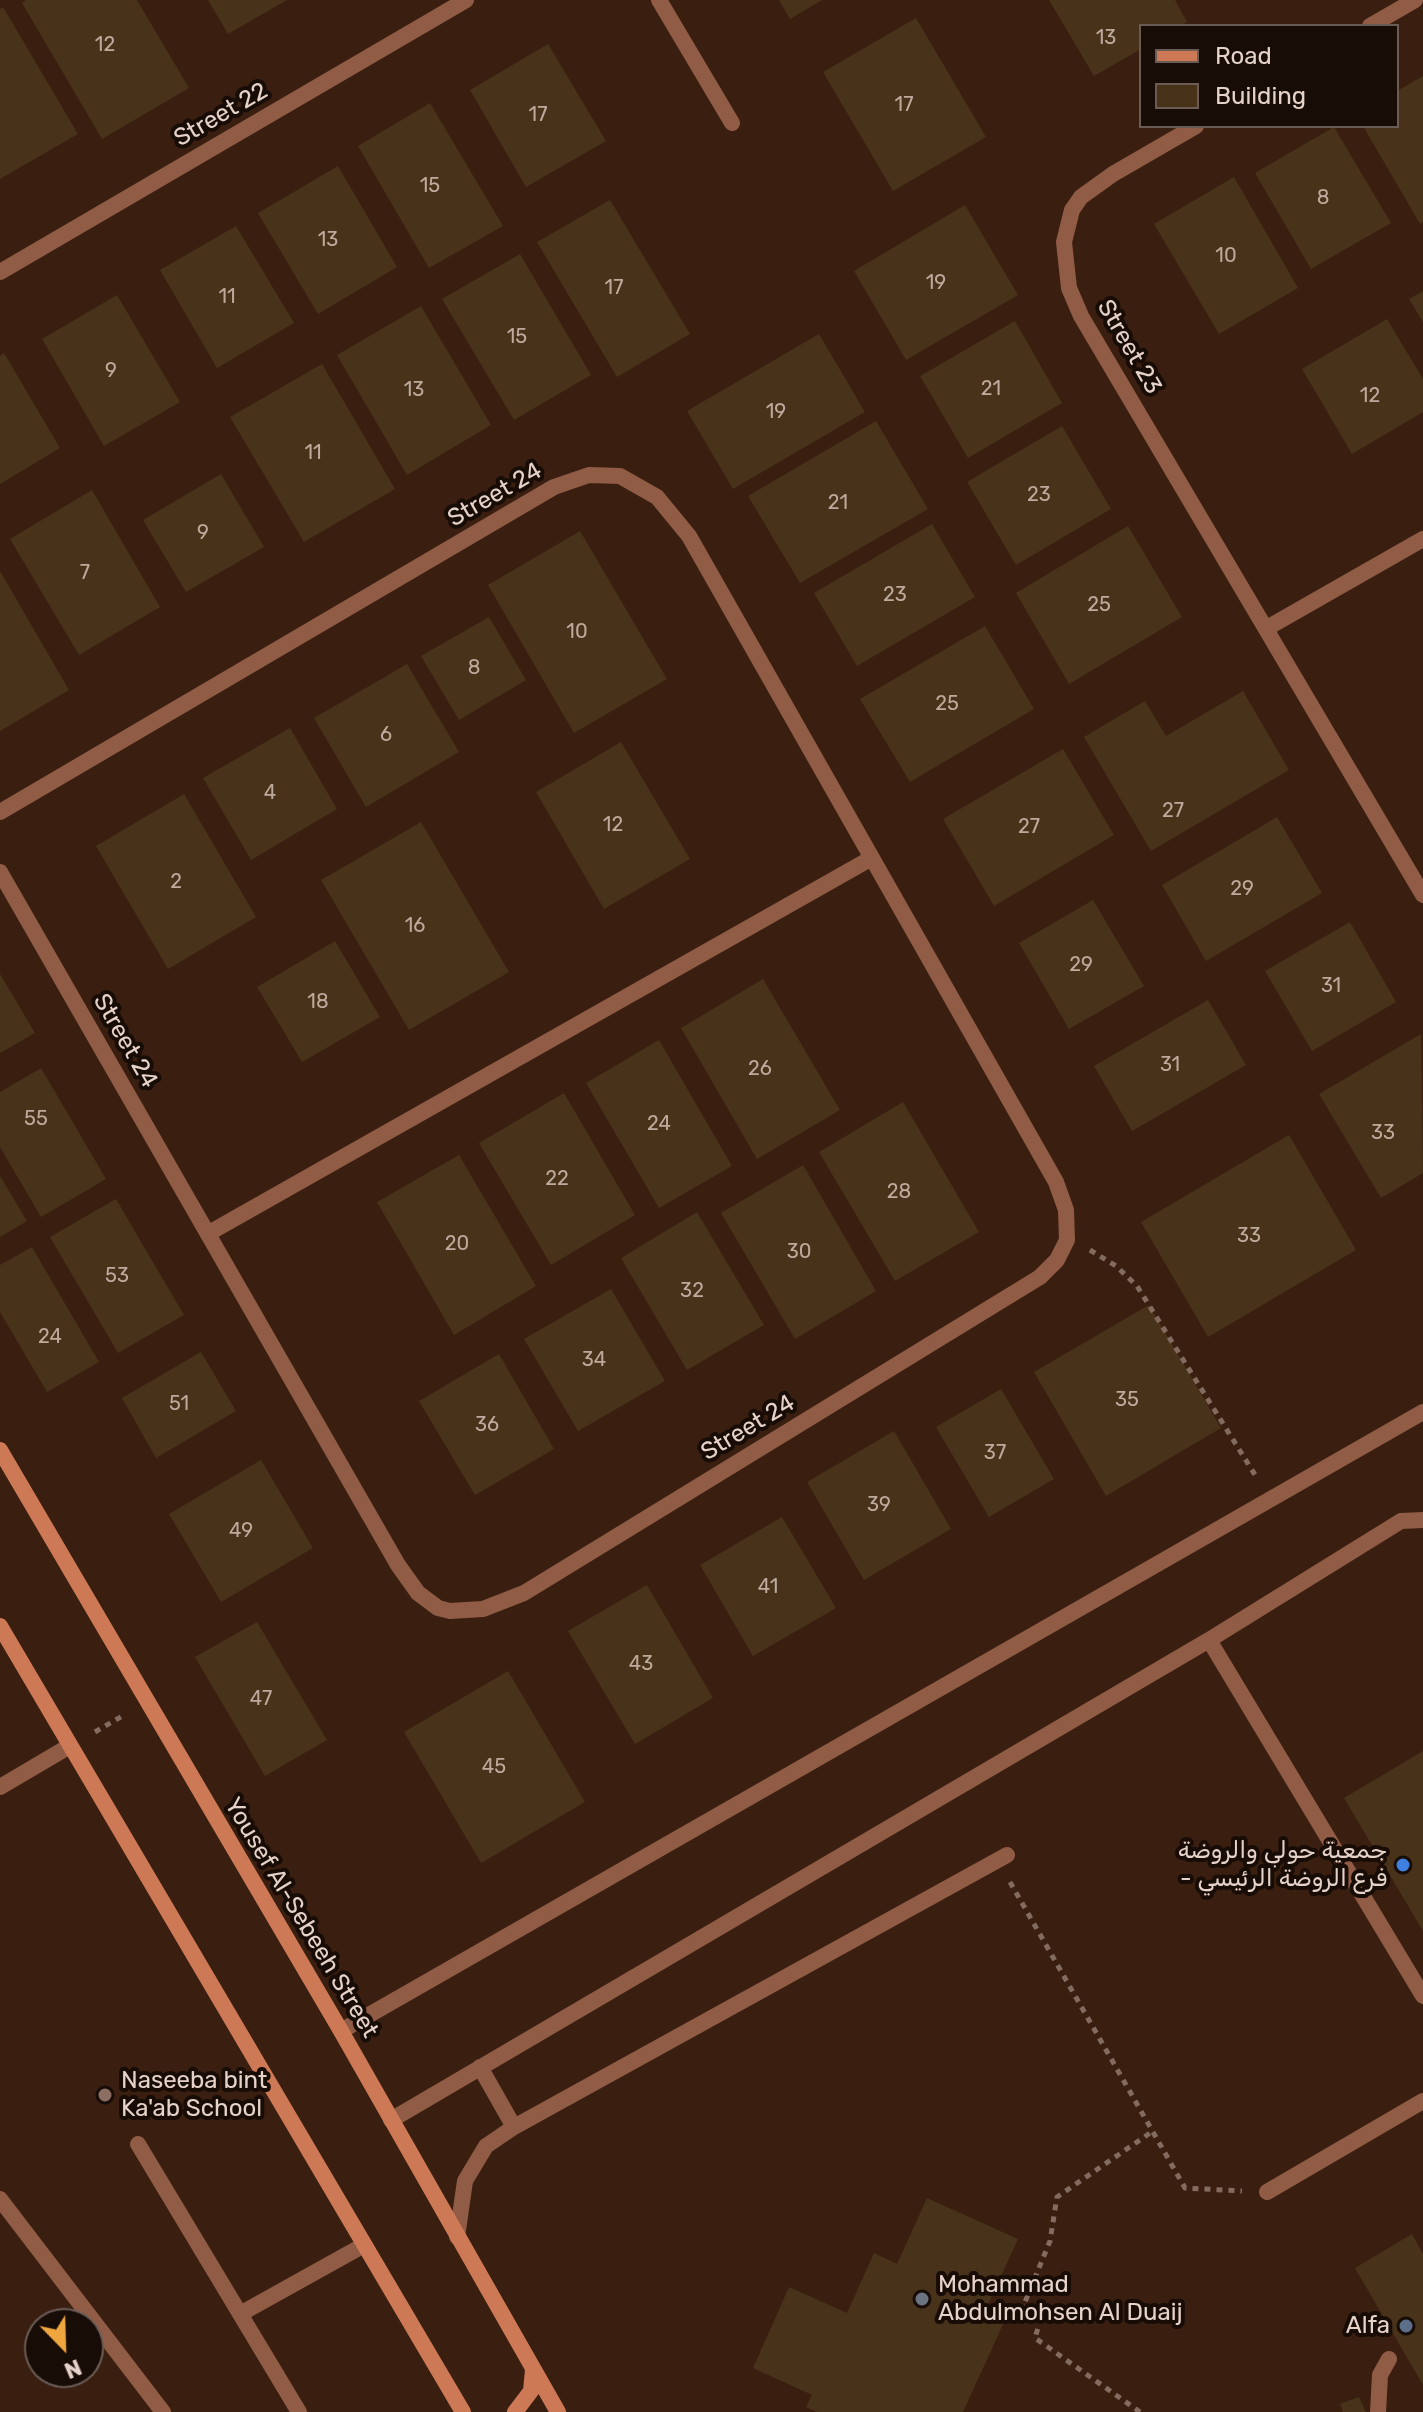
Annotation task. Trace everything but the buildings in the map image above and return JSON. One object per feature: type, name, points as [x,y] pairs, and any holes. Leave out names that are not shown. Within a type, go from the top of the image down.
[{"type":"street","name":"Street 22","points":[[0,272],[466,0]]},
{"type":"street","points":[[659,0],[732,123]]},
{"type":"street","points":[[1373,24],[1415,0]]},
{"type":"street","name":"Street 23","points":[[1193,128],[1113,174],[1081,197],[1067,226],[1065,273],[1081,316],[1423,895]]},
{"type":"street","name":"Street 24","points":[[0,812],[554,487],[603,474],[638,484],[657,497],[689,536],[1056,1182],[1066,1210],[1067,1240],[1057,1260],[1040,1277],[524,1593],[483,1609],[450,1611],[428,1602],[398,1565],[0,872]]},
{"type":"street","points":[[1267,628],[1423,539]]},
{"type":"street","points":[[209,1233],[870,859]]},
{"type":"street","points":[[341,2031],[1423,1412]]},
{"type":"street","name":"Yousef Al-Sebeeh Street","points":[[0,1450],[341,2031],[558,2412]]},
{"type":"street","points":[[391,2120],[1209,1640],[1401,1521],[1423,1520]]},
{"type":"street","points":[[0,1626],[68,1747],[463,2412]]},
{"type":"street","points":[[1209,1640],[1423,1996]]},
{"type":"street","points":[[0,1787],[68,1747]]},
{"type":"street","points":[[457,2237],[465,2181],[486,2146],[514,2127],[1007,1855]]},
{"type":"street","points":[[480,2067],[514,2127]]},
{"type":"street","points":[[1267,2192],[1423,2101]]},
{"type":"street","points":[[138,2144],[299,2412]]},
{"type":"street","points":[[0,2199],[163,2412]]},
{"type":"street","points":[[240,2314],[364,2245]]},
{"type":"street","points":[[1378,2412],[1380,2375],[1389,2359]]},
{"type":"street","points":[[515,2412],[531,2391],[533,2370]]},
{"type":"path","points":[[1067,1240],[1093,1251],[1137,1286],[1270,1499]]},
{"type":"path","points":[[68,1747],[146,1703]]},
{"type":"path","points":[[1009,1880],[1185,2188],[1267,2192]]},
{"type":"path","points":[[1140,2412],[1035,2338],[1042,2314],[1023,2307],[1050,2241],[1057,2197],[1153,2131]]},
{"type":"place","name":"جمعية حولي والروضة - فرع الروضة الرئيسي","points":[[1403,1865]]},
{"type":"place","name":"Naseeba bint Ka'ab School","points":[[105,2095]]},
{"type":"place","name":"Mohammad Abdulmohsen Al Duaij","points":[[922,2299]]},
{"type":"place","name":"Alfa","points":[[1406,2326]]}]
